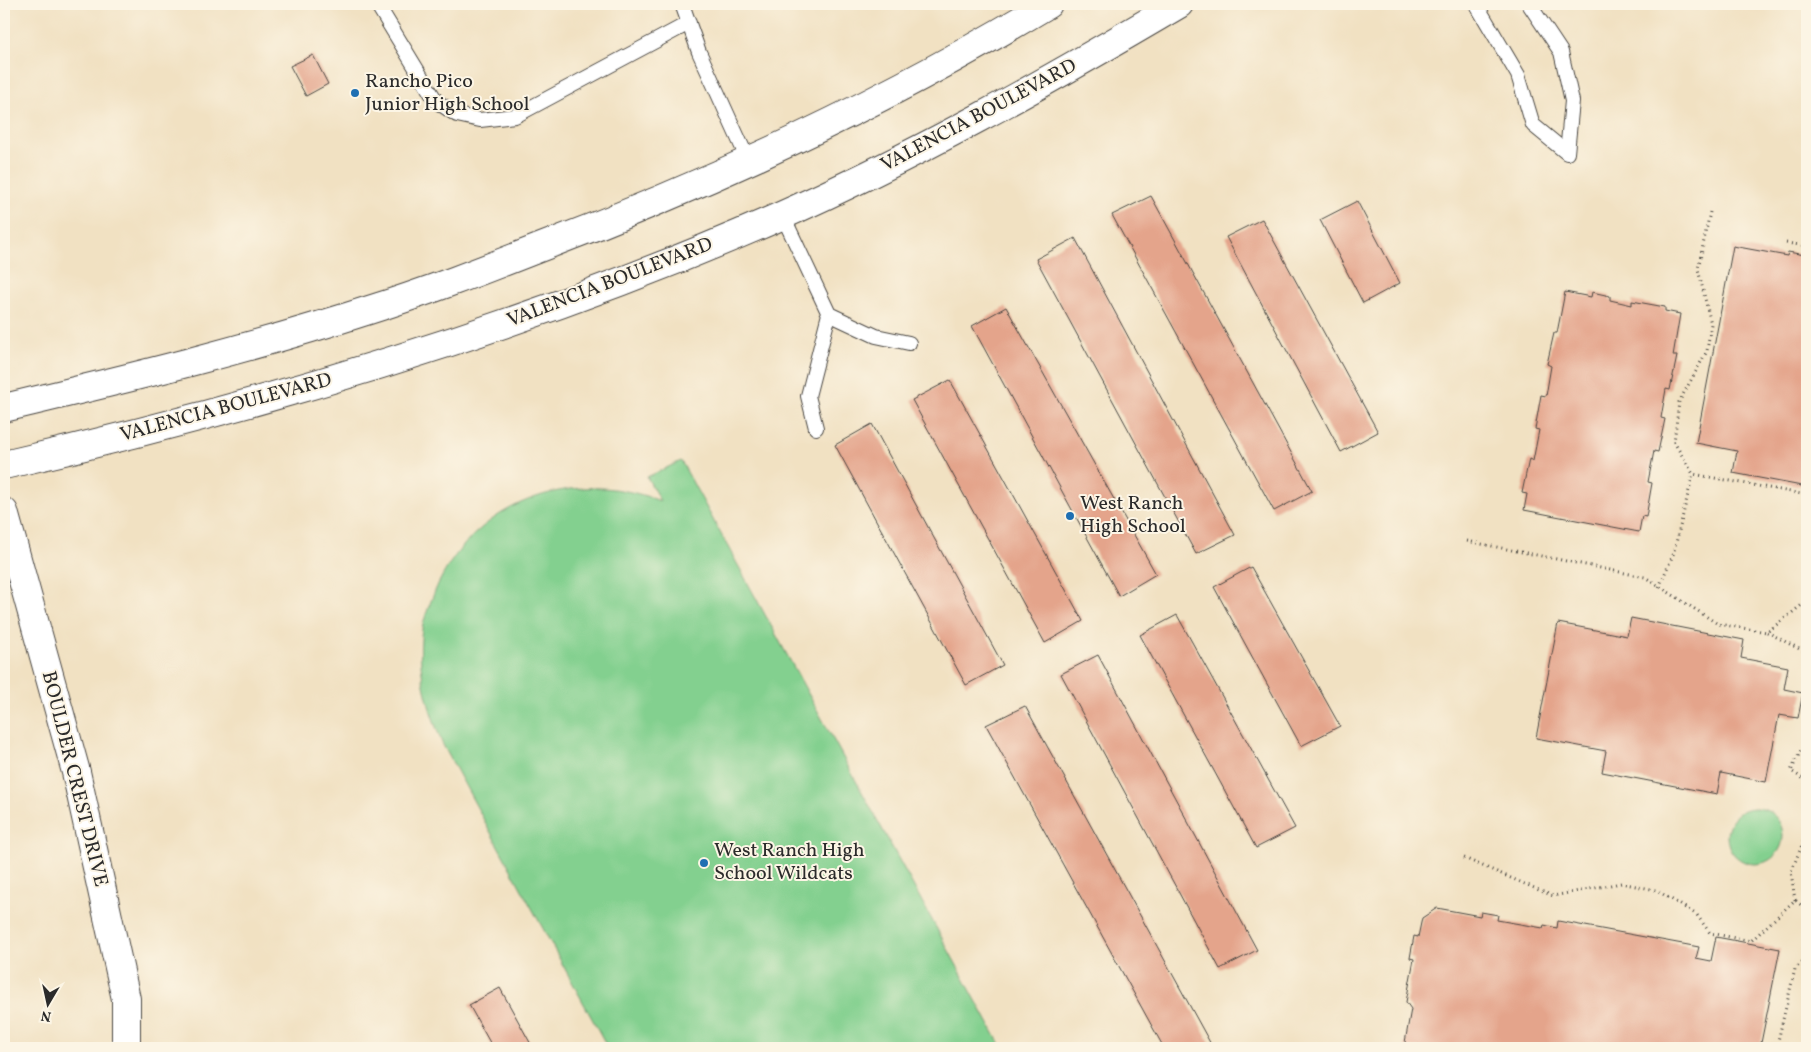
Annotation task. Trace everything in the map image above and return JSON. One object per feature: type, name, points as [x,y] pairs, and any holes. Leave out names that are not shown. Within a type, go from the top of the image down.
[{"type":"street","points":[[4,408],[189,362],[371,310],[635,212],[749,162],[862,108],[974,49],[1048,4]]},
{"type":"street","name":"VALENCIA BOULEVARD","points":[[4,465],[101,443],[250,403],[401,359],[532,314],[782,214],[934,142],[1072,68],[1178,4]]},
{"type":"street","name":"BOULDER CREST DRIVE","points":[[4,512],[76,772],[126,999],[126,1048]]},
{"type":"lane","points":[[377,4],[436,101],[457,114],[480,120],[515,116],[689,22]]},
{"type":"lane","points":[[682,4],[699,52],[749,162]]},
{"type":"lane","points":[[1476,4],[1518,75],[1533,125],[1567,153],[1572,101],[1561,52],[1529,4]]},
{"type":"lane","points":[[782,214],[828,314],[808,396],[816,428]]},
{"type":"lane","points":[[828,314],[876,336],[908,344]]},
{"type":"path","points":[[1659,587],[1673,555],[1693,474],[1674,442],[1679,402],[1707,351],[1711,324],[1698,269],[1710,212]]},
{"type":"path","points":[[1786,243],[1807,246]]},
{"type":"path","points":[[1693,474],[1807,495]]},
{"type":"path","points":[[1467,541],[1645,577],[1718,624],[1766,632],[1807,653]]},
{"type":"path","points":[[1766,632],[1807,601]]},
{"type":"path","points":[[1807,737],[1791,771],[1807,781]]},
{"type":"path","points":[[1807,839],[1804,840],[1791,872],[1795,900],[1807,910]]},
{"type":"path","points":[[1464,858],[1553,896],[1621,883],[1656,890],[1697,915],[1710,933],[1751,941],[1795,900]]},
{"type":"path","points":[[1778,1048],[1777,1044],[1795,969],[1807,957]]},
{"type":"green space","points":[[681,461],[1002,1048],[608,1048],[442,743],[429,705],[423,679],[421,634],[433,596],[449,564],[471,537],[497,516],[527,500],[559,491],[592,488],[626,491],[660,501],[647,477]]},
{"type":"green space","points":[[1755,808],[1775,816],[1783,836],[1775,856],[1755,864],[1735,856],[1727,836],[1735,816]]},
{"type":"building","points":[[313,55],[328,84],[306,96],[290,66]]},
{"type":"building","points":[[1151,196],[1312,491],[1274,511],[1112,215]]},
{"type":"building","points":[[1357,201],[1400,283],[1363,303],[1320,220]]},
{"type":"building","points":[[1262,219],[1378,432],[1341,452],[1226,237]]},
{"type":"building","points":[[1075,238],[1235,535],[1196,554],[1036,259]]},
{"type":"building","points":[[1733,246],[1787,256],[1788,252],[1805,255],[1804,260],[1807,260],[1807,487],[1733,473],[1737,451],[1696,443]]},
{"type":"building","points":[[1565,292],[1591,297],[1592,292],[1610,296],[1610,300],[1632,305],[1632,301],[1665,307],[1665,311],[1680,314],[1673,356],[1677,356],[1670,390],[1666,389],[1661,418],[1665,419],[1658,452],[1654,451],[1648,482],[1652,483],[1646,517],[1642,516],[1639,532],[1524,510],[1527,494],[1522,493],[1529,459],[1533,461],[1539,430],[1535,429],[1541,395],[1546,396],[1551,366],[1547,364],[1554,333],[1557,333]]},
{"type":"building","points":[[1006,307],[1156,574],[1119,596],[972,326]]},
{"type":"building","points":[[950,380],[1083,621],[1045,643],[912,400]]},
{"type":"building","points":[[872,424],[1003,665],[966,685],[835,445]]},
{"type":"building","points":[[1251,567],[1340,726],[1301,746],[1214,587]]},
{"type":"building","points":[[1177,615],[1295,828],[1256,848],[1140,635]]},
{"type":"building","points":[[1631,618],[1744,640],[1741,658],[1788,667],[1784,689],[1803,693],[1798,718],[1779,715],[1766,782],[1721,773],[1717,794],[1602,772],[1606,751],[1536,738],[1558,623],[1627,636]]},
{"type":"building","points":[[1098,655],[1257,950],[1220,969],[1061,674]]},
{"type":"building","points":[[1025,706],[1213,1048],[1164,1048],[986,725]]},
{"type":"building","points":[[1437,908],[1480,916],[1481,912],[1498,915],[1497,920],[1543,928],[1544,925],[1557,928],[1558,921],[1699,947],[1696,958],[1711,961],[1716,937],[1780,949],[1760,1048],[1404,1048],[1411,1009],[1406,1002],[1414,959],[1410,958],[1414,936],[1418,937],[1422,918]]},
{"type":"building","points":[[500,988],[533,1048],[493,1048],[469,1005]]},
{"type":"place","name":"Rancho Pico Junior High School","points":[[355,93]]},
{"type":"place","name":"West Ranch High School","points":[[1070,516]]},
{"type":"place","name":"West Ranch High School Wildcats","points":[[704,863]]}]
